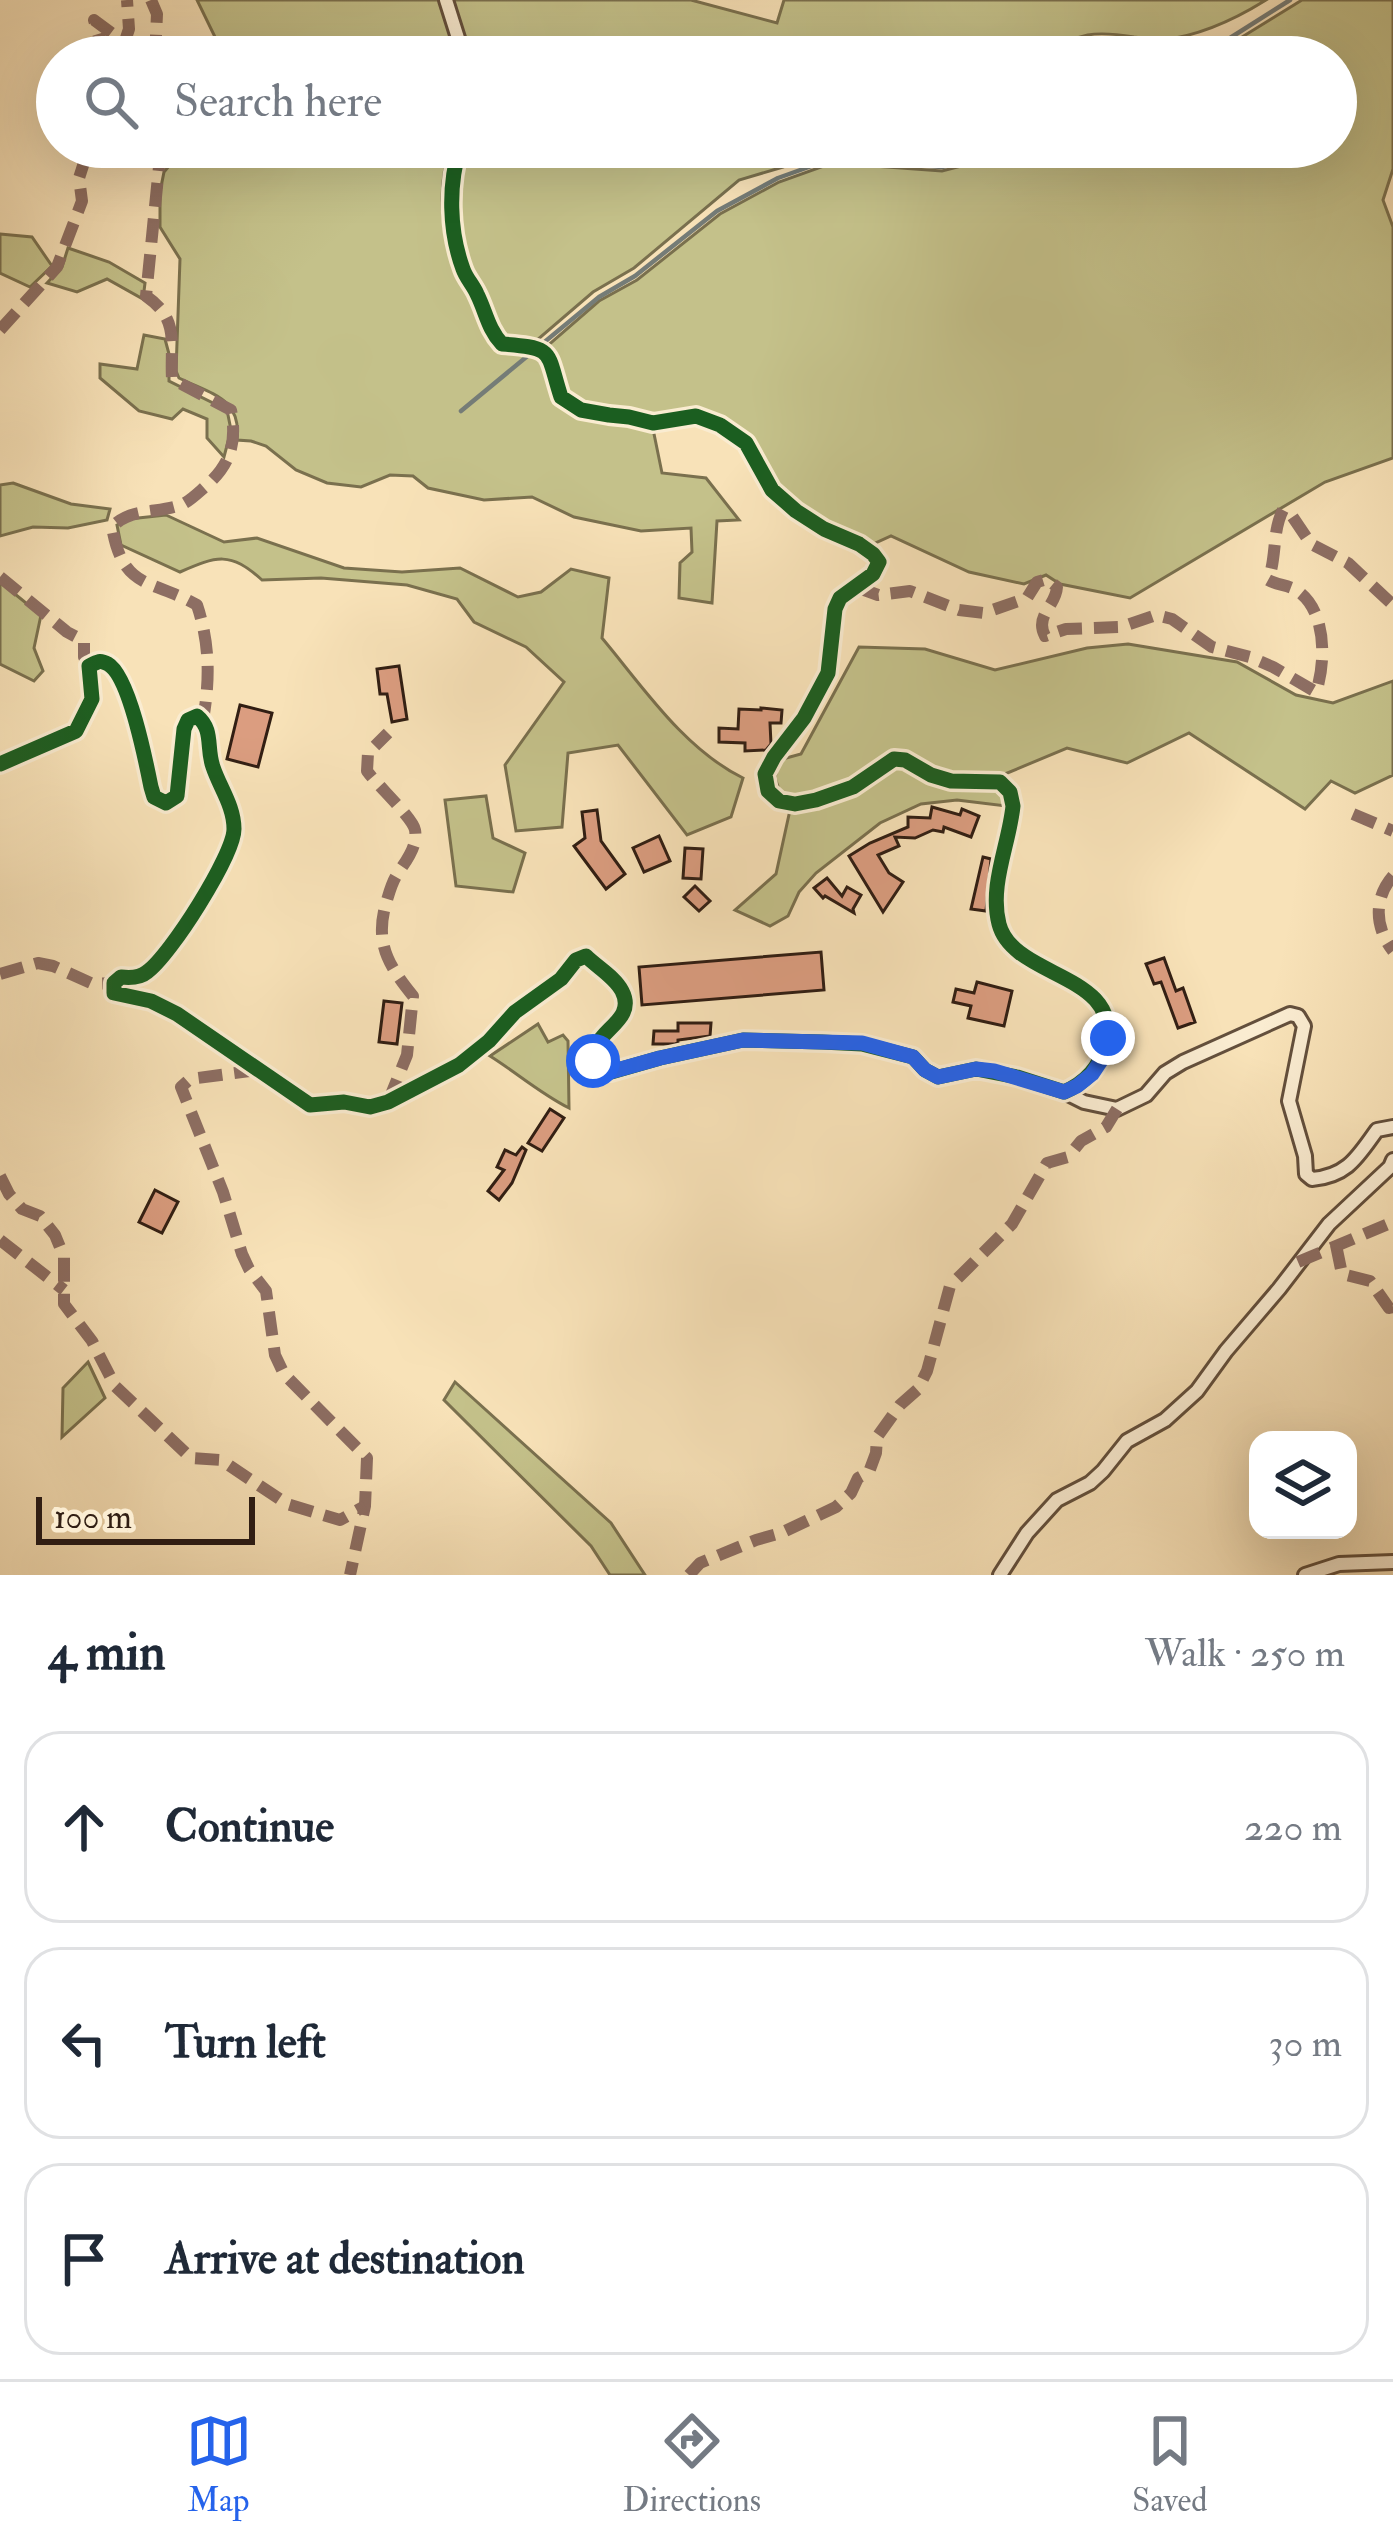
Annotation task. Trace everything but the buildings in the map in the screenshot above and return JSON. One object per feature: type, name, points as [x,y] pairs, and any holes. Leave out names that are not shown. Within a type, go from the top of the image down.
[{"type":"street","points":[[446,0],[457,36]]},
{"type":"street","points":[[455,168],[451,185],[456,243],[464,272],[502,344],[534,346],[547,354],[561,397],[581,410],[652,423],[696,416],[721,425],[746,443],[772,490],[796,511],[860,544],[879,562],[873,574],[840,598],[828,674],[804,718],[774,757],[766,774],[768,791],[779,801],[795,804],[816,800],[869,778],[894,759],[951,781],[1000,782],[1010,792],[1013,806],[996,891],[999,927],[1027,957],[1099,1001],[1108,1020],[1102,1059],[1092,1074],[1064,1092]]},
{"type":"street","points":[[0,764],[76,731],[92,699],[89,666],[98,662],[120,675],[154,797],[166,803],[177,796],[184,729],[188,720],[197,716],[203,720],[212,766],[232,813],[232,845],[193,916],[164,954],[146,974],[121,977],[113,983],[114,993],[151,1001],[177,1015],[310,1105],[370,1106],[429,1081],[477,1052],[515,1012],[586,956],[625,995],[620,1019],[598,1041],[594,1052],[598,1069],[610,1072],[743,1040],[862,1043],[913,1057],[938,1077],[976,1069],[994,1071],[1117,1109],[1146,1095],[1183,1062],[1291,1015],[1298,1016],[1304,1026],[1289,1101],[1306,1174],[1312,1179],[1331,1175],[1362,1155],[1378,1130],[1393,1127]]},
{"type":"street","points":[[1000,1575],[1027,1533],[1057,1500],[1090,1483],[1127,1441],[1165,1420],[1197,1391],[1304,1254],[1393,1160]]},
{"type":"street","points":[[1305,1575],[1340,1564],[1393,1562]]},
{"type":"shaded area","points":[[197,0],[439,0],[450,36],[215,36]]},
{"type":"shaded area","points":[[451,0],[691,0],[777,23],[784,0],[1266,0],[1184,36],[463,36]]},
{"type":"shaded area","points":[[1302,0],[1393,0],[1393,169],[1383,200],[1393,227],[1393,458],[1325,482],[1130,598],[1060,584],[1046,575],[1024,584],[969,572],[891,536],[873,544],[795,505],[775,487],[748,436],[719,421],[653,418],[581,406],[566,394],[558,376],[558,360],[546,347],[599,301],[637,280],[720,214],[779,182],[818,168],[1357,168],[1357,36],[1244,36]]},
{"type":"shaded area","points":[[167,168],[445,168],[442,195],[448,245],[459,279],[497,349],[522,351],[539,360],[555,400],[568,411],[653,429],[662,473],[706,478],[739,520],[717,521],[712,603],[679,598],[680,563],[692,552],[691,528],[641,531],[574,517],[532,497],[484,500],[428,488],[413,476],[390,475],[361,487],[327,483],[296,470],[266,446],[237,440],[235,415],[229,406],[179,378],[176,371],[180,259],[160,227]]},
{"type":"shaded area","points":[[461,168],[780,168],[739,180],[634,268],[593,292],[536,341],[505,339],[497,331],[459,243]]},
{"type":"shaded area","points":[[0,234],[32,237],[52,266],[30,287],[0,273]]},
{"type":"shaded area","points":[[68,248],[109,262],[145,283],[143,299],[107,279],[77,292],[47,283],[62,267]]},
{"type":"shaded area","points":[[144,335],[165,339],[169,381],[227,410],[231,430],[224,457],[207,438],[207,419],[183,409],[172,419],[139,411],[100,378],[100,364],[137,369]]},
{"type":"shaded area","points":[[13,483],[71,504],[110,509],[107,520],[68,528],[33,527],[0,536],[0,485]]},
{"type":"shaded area","points":[[166,515],[224,542],[257,538],[344,568],[402,572],[460,568],[518,597],[541,592],[571,569],[609,578],[602,638],[683,734],[743,778],[731,817],[687,835],[618,745],[568,753],[562,827],[516,831],[505,765],[564,682],[526,647],[474,622],[457,599],[407,585],[321,578],[262,580],[241,564],[223,559],[180,572],[121,545],[117,525]]},
{"type":"shaded area","points":[[0,582],[41,615],[34,648],[43,671],[34,681],[0,664]]},
{"type":"shaded area","points":[[1128,644],[1237,662],[1296,695],[1333,703],[1393,681],[1393,775],[1355,793],[1331,781],[1305,809],[1189,733],[1127,763],[1067,748],[1005,774],[981,777],[941,771],[902,754],[827,793],[795,796],[780,792],[775,778],[779,760],[801,754],[859,647],[925,649],[995,670],[1087,648]]},
{"type":"shaded area","points":[[898,765],[957,787],[998,788],[1006,806],[957,800],[921,804],[880,823],[816,873],[799,892],[788,916],[770,926],[735,910],[776,874],[790,810],[841,800]]},
{"type":"shaded area","points":[[486,796],[493,838],[525,853],[513,892],[456,886],[445,800]]},
{"type":"shaded area","points":[[538,1024],[548,1042],[563,1035],[568,1041],[569,1108],[490,1056]]},
{"type":"shaded area","points":[[88,1362],[105,1398],[62,1437],[63,1388]]},
{"type":"shaded area","points":[[455,1382],[611,1523],[645,1575],[610,1575],[591,1546],[444,1400]]},
{"type":"waterway","points":[[1233,36],[1290,0]]},
{"type":"waterway","points":[[461,411],[599,297],[635,276],[717,211],[806,168]]},
{"type":"marked path","points":[[127,0],[127,36]]},
{"type":"marked path","points":[[151,0],[157,14],[156,36]]},
{"type":"marked path","points":[[99,36],[94,20],[116,36]]},
{"type":"marked path","points":[[0,330],[57,267],[82,201],[82,168]]},
{"type":"marked path","points":[[159,168],[146,296],[169,323],[172,379],[231,410],[232,442],[221,469],[189,500],[128,516],[112,527],[117,548],[132,573],[197,605],[208,662],[203,720]]},
{"type":"marked path","points":[[856,587],[878,595],[910,591],[959,610],[984,613],[1027,598],[1037,582],[1047,579],[1057,587],[1042,623],[1045,636],[1066,629],[1121,627],[1156,615],[1172,619],[1212,647],[1250,657],[1316,692],[1322,652],[1314,610],[1296,590],[1268,580],[1283,510],[1311,544],[1348,563],[1393,605]]},
{"type":"marked path","points":[[0,577],[84,641],[89,666]]},
{"type":"marked path","points":[[388,733],[368,753],[367,771],[408,818],[415,836],[383,915],[385,951],[413,996],[407,1055],[388,1102]]},
{"type":"marked path","points":[[1353,814],[1393,831]]},
{"type":"marked path","points":[[1393,876],[1379,904],[1383,933],[1393,951]]},
{"type":"marked path","points":[[0,974],[38,963],[93,984],[114,983]]},
{"type":"marked path","points":[[258,1070],[190,1079],[181,1087],[242,1254],[266,1291],[275,1355],[284,1374],[367,1458],[365,1506],[350,1575]]},
{"type":"marked path","points":[[689,1575],[700,1563],[781,1533],[836,1507],[851,1493],[858,1478],[869,1472],[877,1437],[918,1389],[927,1371],[950,1286],[1012,1224],[1047,1163],[1068,1157],[1081,1141],[1106,1127],[1117,1109]]},
{"type":"marked path","points":[[0,1176],[22,1209],[40,1216],[55,1235],[64,1257],[64,1304],[92,1341],[115,1386],[191,1458],[221,1460],[287,1504],[340,1520],[365,1506]]},
{"type":"marked path","points":[[1298,1262],[1393,1222]]},
{"type":"marked path","points":[[0,1240],[64,1290]]},
{"type":"marked path","points":[[1336,1245],[1342,1274],[1370,1281],[1389,1308],[1393,1307]]},
{"type":"cycle path","points":[[0,764],[76,731],[92,699],[89,666],[98,662],[108,664],[123,685],[154,797],[166,803],[177,796],[184,729],[188,720],[197,716],[202,721],[213,767],[232,813],[231,842],[213,881],[170,947],[144,974],[121,977],[114,983],[114,993],[151,1001],[177,1014],[310,1105],[344,1102],[370,1107],[459,1065],[515,1012],[586,956],[615,981],[625,1003],[623,1013],[596,1047],[598,1069],[611,1072],[743,1040],[862,1044],[913,1057],[938,1077],[976,1069],[1064,1092],[1095,1068],[1105,1046],[1107,1022],[1099,1004],[1084,990],[1024,956],[1008,942],[999,924],[998,880],[1013,806],[1010,792],[1000,782],[951,781],[894,759],[853,787],[816,800],[795,804],[779,801],[768,791],[765,774],[828,673],[840,598],[873,574],[879,562],[859,544],[796,511],[772,490],[746,443],[720,425],[696,416],[653,423],[581,410],[561,397],[546,355],[502,344],[464,272],[455,239],[455,168]]},
{"type":"route","points":[[593,1061],[598,1069],[610,1072],[743,1040],[862,1043],[913,1057],[938,1077],[976,1069],[994,1071],[1064,1092],[1092,1074],[1108,1038]]}]
